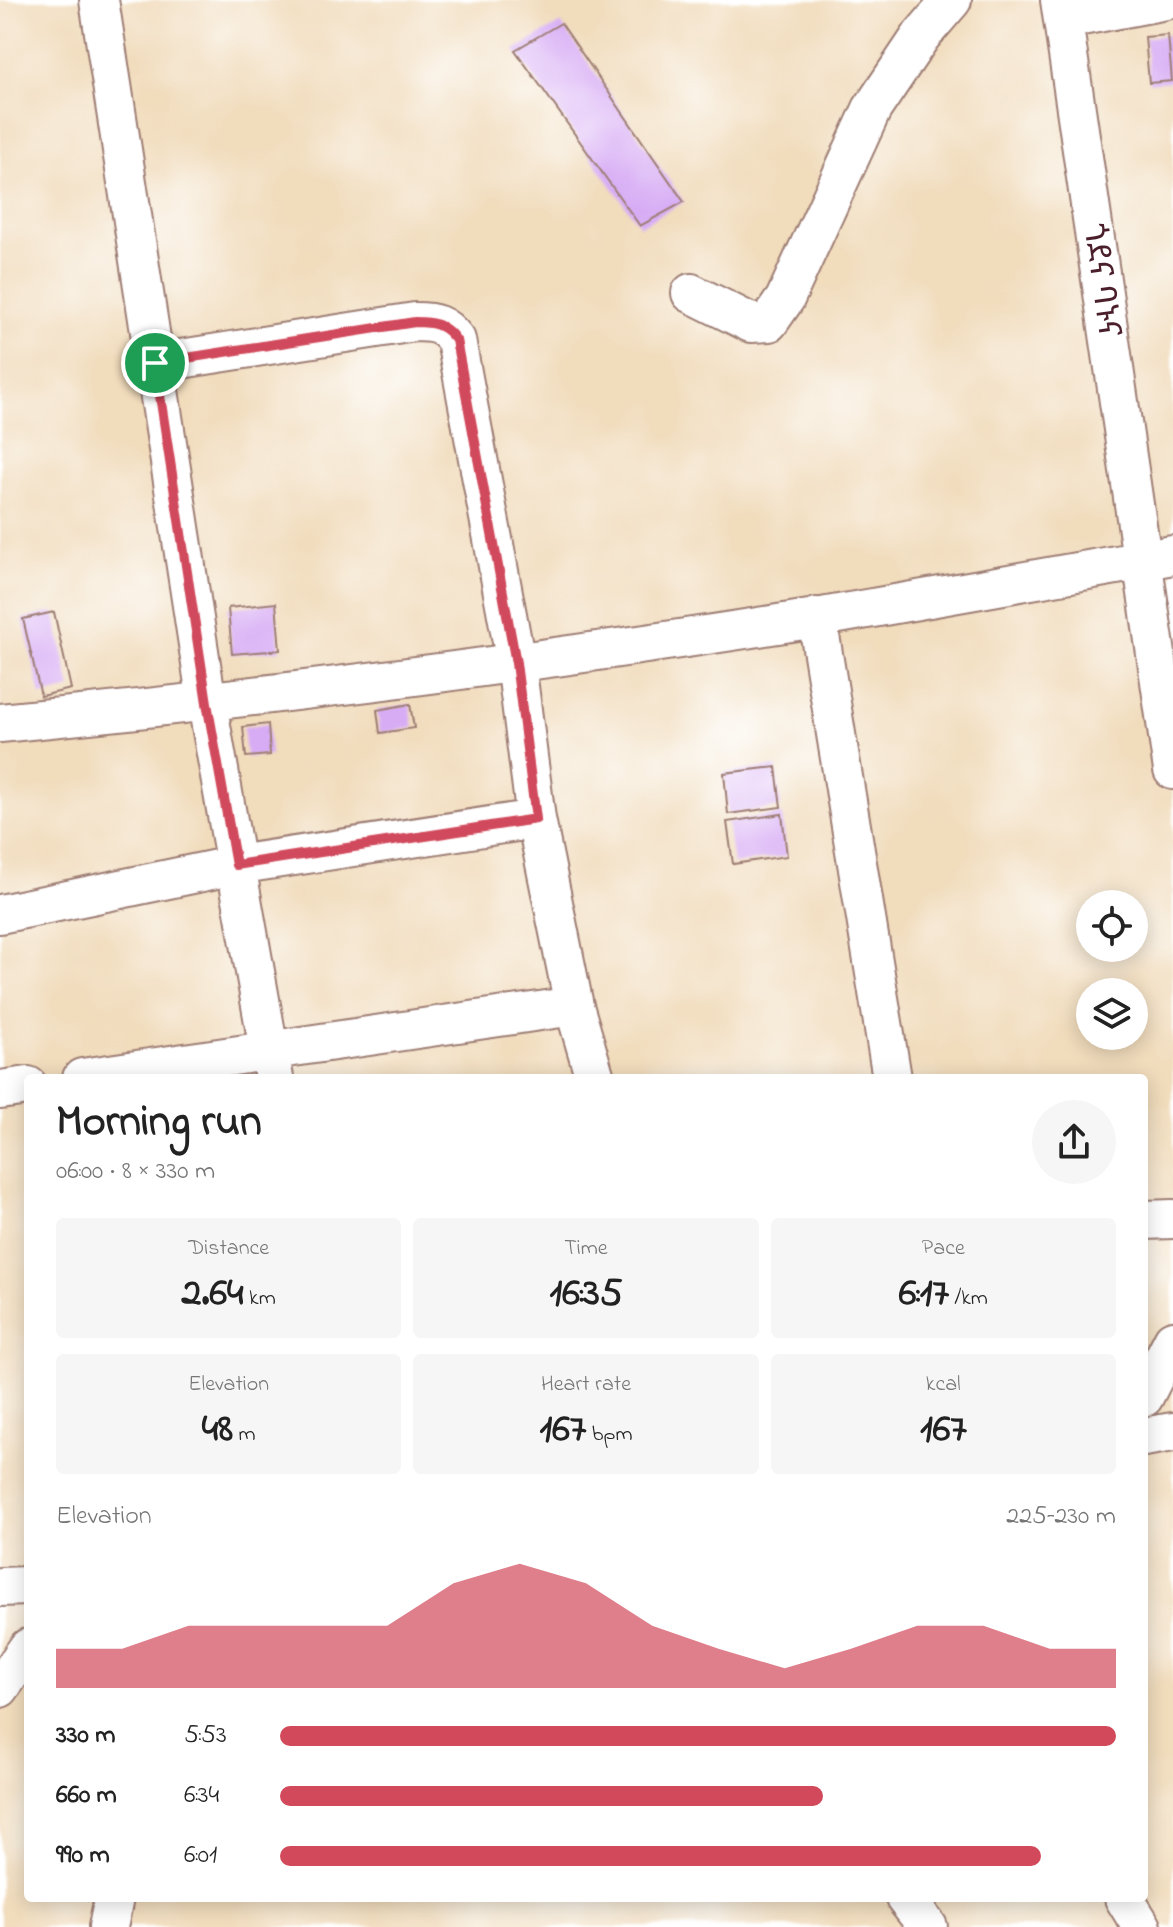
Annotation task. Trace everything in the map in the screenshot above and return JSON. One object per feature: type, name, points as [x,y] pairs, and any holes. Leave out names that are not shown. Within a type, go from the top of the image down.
[{"type":"street","points":[[99,0],[207,703],[272,1065]]},
{"type":"street","points":[[691,293],[751,323],[769,322],[785,299],[872,109],[921,36],[952,0]]},
{"type":"street","points":[[1063,9],[1166,0]]},
{"type":"street","name":"ጎደና ባኑና","points":[[1063,9],[1158,557],[1173,770]]},
{"type":"street","points":[[155,363],[415,322],[435,322],[448,329],[456,340],[516,663],[536,819],[574,1006],[594,1074]]},
{"type":"street","points":[[0,723],[207,703],[516,663],[817,617],[1158,557]]},
{"type":"street","points":[[817,617],[891,1074]]},
{"type":"street","points":[[0,914],[236,865],[536,819]]},
{"type":"street","points":[[140,1074],[272,1065],[574,1006]]},
{"type":"street","points":[[0,1090],[24,1087]]},
{"type":"street","points":[[1148,1220],[1173,1219]]},
{"type":"street","points":[[1148,1389],[1173,1340]]},
{"type":"street","points":[[1148,1436],[1173,1432]]},
{"type":"street","points":[[0,1587],[24,1586]]},
{"type":"street","points":[[0,1688],[24,1654]]},
{"type":"street","points":[[108,1927],[113,1902]]},
{"type":"street","points":[[908,1902],[928,1927]]},
{"type":"street","points":[[1126,1902],[1142,1927]]},
{"type":"building","points":[[561,23],[684,202],[640,226],[515,50]]},
{"type":"building","points":[[1168,35],[1172,81],[1149,83],[1145,37]]},
{"type":"building","points":[[276,603],[280,650],[232,654],[228,608]]},
{"type":"building","points":[[54,612],[71,689],[41,696],[23,619]]},
{"type":"building","points":[[410,704],[414,728],[380,733],[377,710]]},
{"type":"building","points":[[268,724],[270,755],[246,757],[243,727]]},
{"type":"building","points":[[776,767],[781,807],[728,814],[724,773]]},
{"type":"building","points":[[782,814],[787,856],[733,864],[727,822]]},
{"type":"route","points":[[415,322],[435,322],[448,329],[456,340],[516,663],[536,819],[236,865],[207,703],[155,363],[415,322]]}]
